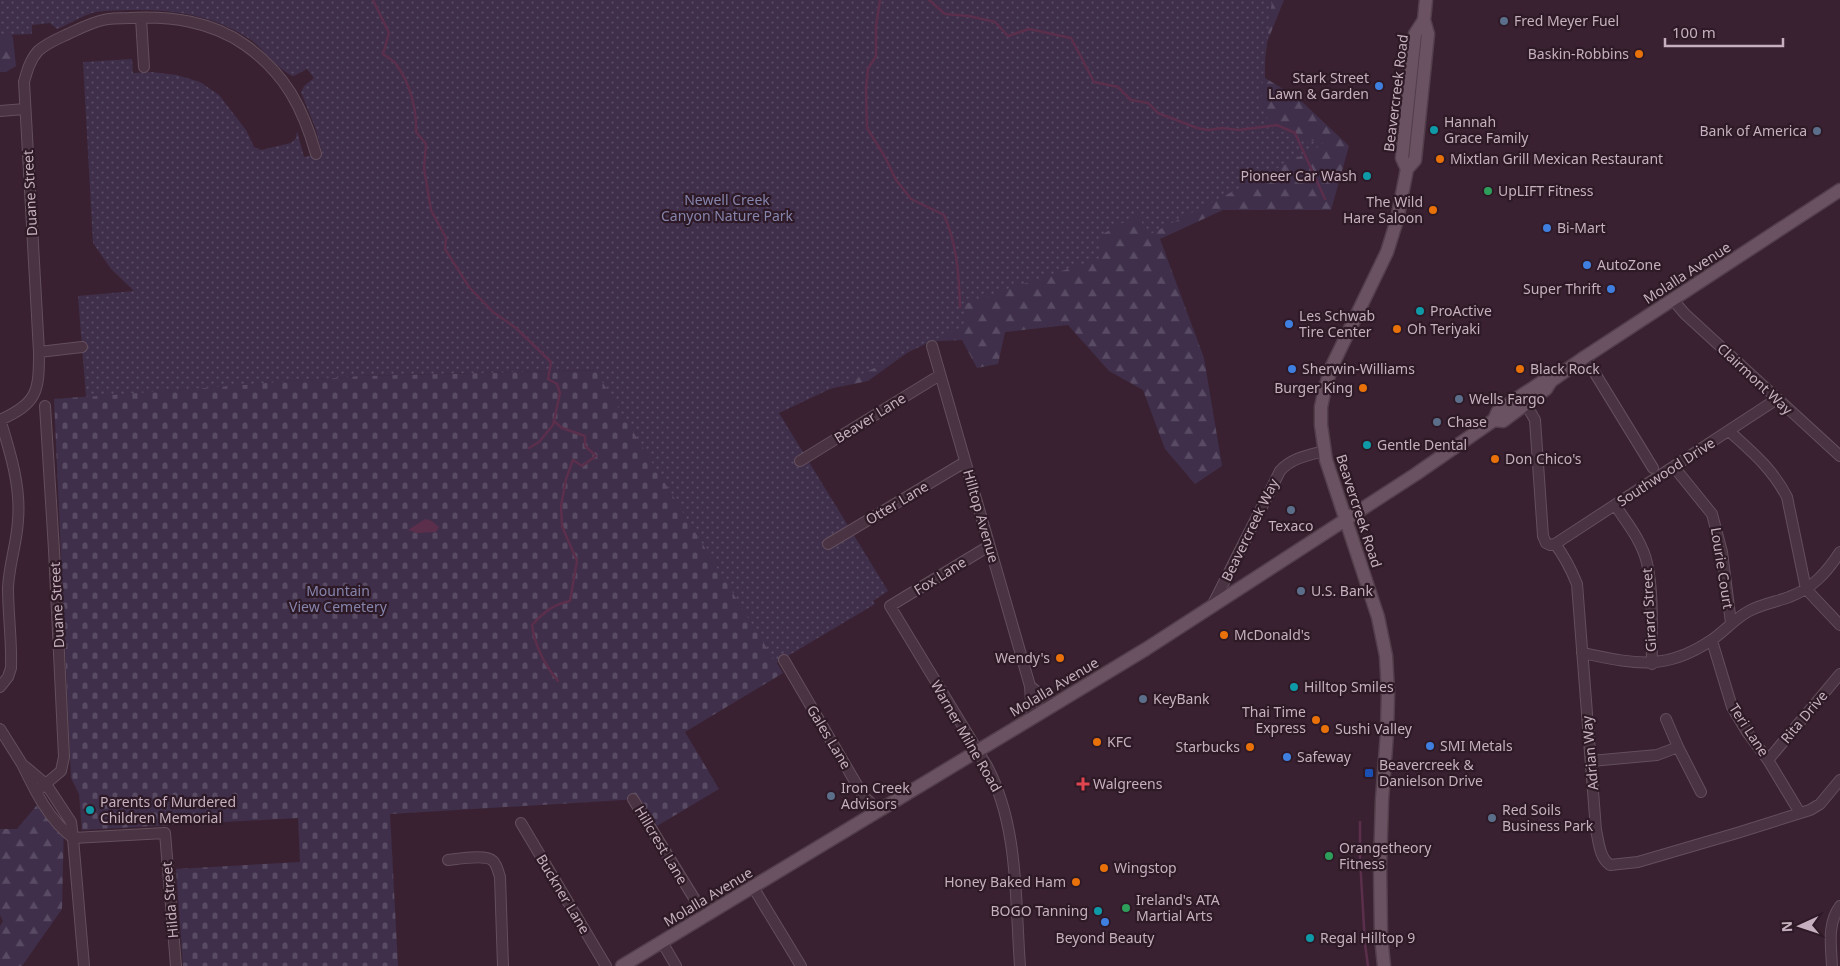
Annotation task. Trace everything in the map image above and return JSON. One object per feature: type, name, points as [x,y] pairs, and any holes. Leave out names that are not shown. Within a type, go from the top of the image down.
[{"type":"main road","name":"Beavercreek Road","points":[[1384,966],[1381,936],[1380,865],[1387,733],[1387,672],[1381,629],[1324,450],[1321,424],[1325,388],[1332,366],[1387,252],[1397,220],[1407,169],[1415,160],[1428,34],[1424,20],[1426,0]]},
{"type":"main road","name":"Beavercreek Road","points":[[1407,169],[1402,158],[1415,34],[1424,20]]},
{"type":"main road","points":[[1413,58],[1417,60],[1419,67],[1416,98],[1419,120]]},
{"type":"main road","name":"Molalla Avenue","points":[[1494,420],[1503,421],[1546,389],[1551,381],[1585,357],[1839,192]]},
{"type":"main road","name":"Molalla Avenue","points":[[622,966],[1146,649],[1416,474],[1494,420],[1498,411],[1542,382],[1551,381]]},
{"type":"street","points":[[144,68],[142,18],[164,18],[199,23],[232,37],[246,46],[282,79],[294,96],[309,129],[316,154]]},
{"type":"street","name":"Duane Street","points":[[0,419],[20,411],[30,402],[35,393],[38,375],[39,352],[24,82],[29,65],[38,52],[50,42],[89,24],[104,19],[142,18]]},
{"type":"street","points":[[0,111],[25,109]]},
{"type":"street","name":"Clairmont Way","points":[[1673,300],[1684,314],[1840,456]]},
{"type":"street","name":"Hilltop Avenue","points":[[932,346],[1030,686],[1032,718]]},
{"type":"street","points":[[39,352],[82,347]]},
{"type":"street","points":[[1585,357],[1653,468]]},
{"type":"street","name":"Beaver Lane","points":[[800,461],[940,375]]},
{"type":"street","name":"Southwood Drive","points":[[1555,544],[1777,399]]},
{"type":"street","name":"Adrian Way","points":[[1526,404],[1535,420],[1542,536],[1546,543],[1550,545],[1555,544],[1570,565],[1577,584],[1596,830],[1600,851],[1605,861],[1610,865],[1619,865],[1657,856],[1810,810],[1820,804],[1840,780]]},
{"type":"street","name":"Duane Street","points":[[36,792],[62,771],[64,757],[54,540],[45,406]]},
{"type":"street","points":[[0,419],[16,481],[18,514],[9,568],[11,668],[8,677],[0,687]]},
{"type":"street","points":[[1729,431],[1774,474],[1787,497],[1806,589],[1840,625]]},
{"type":"street","name":"Beavercreek Way","points":[[1212,606],[1274,480],[1282,468],[1297,459],[1324,450]]},
{"type":"street","name":"Otter Lane","points":[[828,544],[965,462]]},
{"type":"street","name":"Lourie Court","points":[[1674,467],[1712,514],[1722,552],[1730,623]]},
{"type":"street","name":"Girard Street","points":[[1615,505],[1635,534],[1647,561],[1650,588],[1652,664]]},
{"type":"street","name":"Fox Lane","points":[[890,606],[989,546]]},
{"type":"street","points":[[1582,653],[1628,662],[1652,664],[1677,658],[1712,641],[1730,623],[1749,611],[1806,589],[1824,575],[1840,552]]},
{"type":"street","name":"Warner Milne Road","points":[[890,606],[996,785],[1008,821],[1011,843],[1020,966]]},
{"type":"street","name":"Teri Lane","points":[[1712,641],[1732,707],[1747,732],[1768,760],[1800,813]]},
{"type":"street","name":"Gales Lane","points":[[784,660],[864,796],[876,812]]},
{"type":"street","name":"Rita Drive","points":[[1768,760],[1840,674]]},
{"type":"street","points":[[1030,686],[1053,705]]},
{"type":"street","points":[[1666,719],[1701,792]]},
{"type":"street","points":[[0,729],[22,764],[36,792],[60,828],[72,838]]},
{"type":"street","points":[[1591,761],[1657,756],[1678,747]]},
{"type":"street","points":[[22,764],[46,784],[72,822],[84,966]]},
{"type":"street","name":"Hillcrest Lane","points":[[634,799],[705,916]]},
{"type":"street","name":"Buckner Lane","points":[[521,823],[606,966]]},
{"type":"street","name":"Hilda Street","points":[[72,838],[165,833],[176,966]]},
{"type":"street","points":[[448,860],[484,857],[490,859],[497,866],[500,876],[503,966]]},
{"type":"street","points":[[753,887],[801,966]]},
{"type":"street","points":[[1832,966],[1831,925],[1840,906]]},
{"type":"street","points":[[662,942],[676,966]]},
{"type":"green space","name":"Newell Creek Canyon Nature Park","points":[[0,0],[1272,0],[1260,104],[1273,129],[1324,144],[1147,236],[1139,214],[1099,236],[1100,258],[962,305],[968,324],[779,413],[888,591],[873,601],[875,604],[776,663],[598,375],[597,370],[358,376],[86,397],[78,296],[134,291],[111,269],[93,243],[83,62],[132,59],[133,73],[151,72],[177,75],[200,82],[219,95],[246,130],[254,147],[261,150],[291,143],[296,138],[297,131],[304,157],[322,153],[316,130],[301,92],[304,86],[314,78],[307,69],[294,76],[290,74],[256,44],[237,31],[207,19],[176,12],[143,10],[100,11],[57,29],[50,23],[32,25],[32,34],[0,35]]},
{"type":"green space","points":[[598,0],[1284,0],[1265,47],[1265,78],[1298,98],[1349,146],[1331,210],[1223,210],[1160,239],[1204,358],[1222,466],[1195,484],[1165,449],[1143,390],[1109,371],[1068,325],[1005,332],[998,364],[977,368],[962,340],[922,342],[868,381],[794,396]]},
{"type":"green space","points":[[0,8],[13,38],[16,66],[6,72],[0,72]]},
{"type":"green space","name":"Mountain View Cemetery","points":[[598,370],[783,673],[685,732],[719,789],[657,826],[640,799],[390,814],[398,966],[183,966],[176,869],[300,862],[298,818],[82,830],[79,794],[71,778],[54,399],[358,376]]},
{"type":"green space","points":[[37,805],[64,821],[62,909],[22,966],[0,966],[0,926],[3,921],[0,915],[0,829],[17,829]]},
{"type":"shaded area","points":[[425,519],[432,521],[439,527],[436,532],[417,533],[408,530]]},
{"type":"waterway","points":[[373,0],[389,33],[383,54],[395,63],[405,79],[414,105],[416,132],[426,144],[424,168],[431,210],[446,238],[445,249],[469,287],[493,312],[516,328],[551,362],[548,379],[557,384],[560,393],[553,425],[539,442],[529,448]]},
{"type":"waterway","points":[[880,0],[876,26],[876,56],[868,69],[866,88],[867,128],[885,157],[896,180],[911,199],[944,215],[955,249],[960,307]]},
{"type":"waterway","points":[[929,0],[945,14],[969,16],[995,22],[1008,36],[1029,29],[1071,38],[1094,82],[1118,87],[1131,100],[1148,103],[1158,113],[1197,128],[1238,130],[1277,125],[1295,133],[1325,199]]},
{"type":"waterway","points":[[554,421],[562,428],[585,436],[585,446],[596,456],[582,466],[573,460],[566,479],[561,506],[562,526],[577,561],[570,601],[549,610],[532,625],[535,641],[541,655],[558,681]]},
{"type":"waterway","points":[[1360,822],[1360,859],[1368,966]]},
{"type":"place","name":"Fred Meyer Fuel","points":[[1504,21]]},
{"type":"place","name":"Baskin-Robbins","points":[[1639,54]]},
{"type":"place","name":"Stark Street Lawn & Garden","points":[[1379,86]]},
{"type":"place","name":"Hannah Grace Family","points":[[1434,130]]},
{"type":"place","name":"Bank of America","points":[[1817,131]]},
{"type":"place","name":"Mixtlan Grill Mexican Restaurant","points":[[1440,159]]},
{"type":"place","name":"Pioneer Car Wash","points":[[1367,176]]},
{"type":"place","name":"UpLIFT Fitness","points":[[1488,191]]},
{"type":"place","name":"The Wild Hare Saloon","points":[[1433,210]]},
{"type":"place","name":"Bi-Mart","points":[[1547,228]]},
{"type":"place","name":"AutoZone","points":[[1587,265]]},
{"type":"place","name":"Super Thrift","points":[[1611,289]]},
{"type":"place","name":"ProActive","points":[[1420,311]]},
{"type":"place","name":"Les Schwab Tire Center","points":[[1289,324]]},
{"type":"place","name":"Oh Teriyaki","points":[[1397,329]]},
{"type":"place","name":"Sherwin-Williams","points":[[1292,369]]},
{"type":"place","name":"Black Rock","points":[[1520,369]]},
{"type":"place","name":"Burger King","points":[[1363,388]]},
{"type":"place","name":"Wells Fargo","points":[[1459,399]]},
{"type":"place","name":"Chase","points":[[1437,422]]},
{"type":"place","name":"Gentle Dental","points":[[1367,445]]},
{"type":"place","name":"Don Chico's","points":[[1495,459]]},
{"type":"place","name":"Texaco","points":[[1291,510]]},
{"type":"place","name":"U.S. Bank","points":[[1301,591]]},
{"type":"place","name":"McDonald's","points":[[1224,635]]},
{"type":"place","name":"Wendy's","points":[[1060,658]]},
{"type":"place","name":"Hilltop Smiles","points":[[1294,687]]},
{"type":"place","name":"KeyBank","points":[[1143,699]]},
{"type":"place","name":"Thai Time Express","points":[[1316,720]]},
{"type":"place","name":"Sushi Valley","points":[[1325,729]]},
{"type":"place","name":"KFC","points":[[1097,742]]},
{"type":"place","name":"SMI Metals","points":[[1430,746]]},
{"type":"place","name":"Starbucks","points":[[1250,747]]},
{"type":"place","name":"Safeway","points":[[1287,757]]},
{"type":"place","name":"Beavercreek & Danielson Drive","points":[[1369,773]]},
{"type":"place","name":"Walgreens","points":[[1083,784]]},
{"type":"place","name":"Iron Creek Advisors","points":[[831,796]]},
{"type":"place","name":"Parents of Murdered Children Memorial","points":[[90,810]]},
{"type":"place","name":"Red Soils Business Park","points":[[1492,818]]},
{"type":"place","name":"Orangetheory Fitness","points":[[1329,856]]},
{"type":"place","name":"Wingstop","points":[[1104,868]]},
{"type":"place","name":"Honey Baked Ham","points":[[1076,882]]},
{"type":"place","name":"Ireland's ATA Martial Arts","points":[[1126,908]]},
{"type":"place","name":"BOGO Tanning","points":[[1098,911]]},
{"type":"place","name":"Beyond Beauty","points":[[1105,922]]},
{"type":"place","name":"Regal Hilltop 9","points":[[1310,938]]}]
